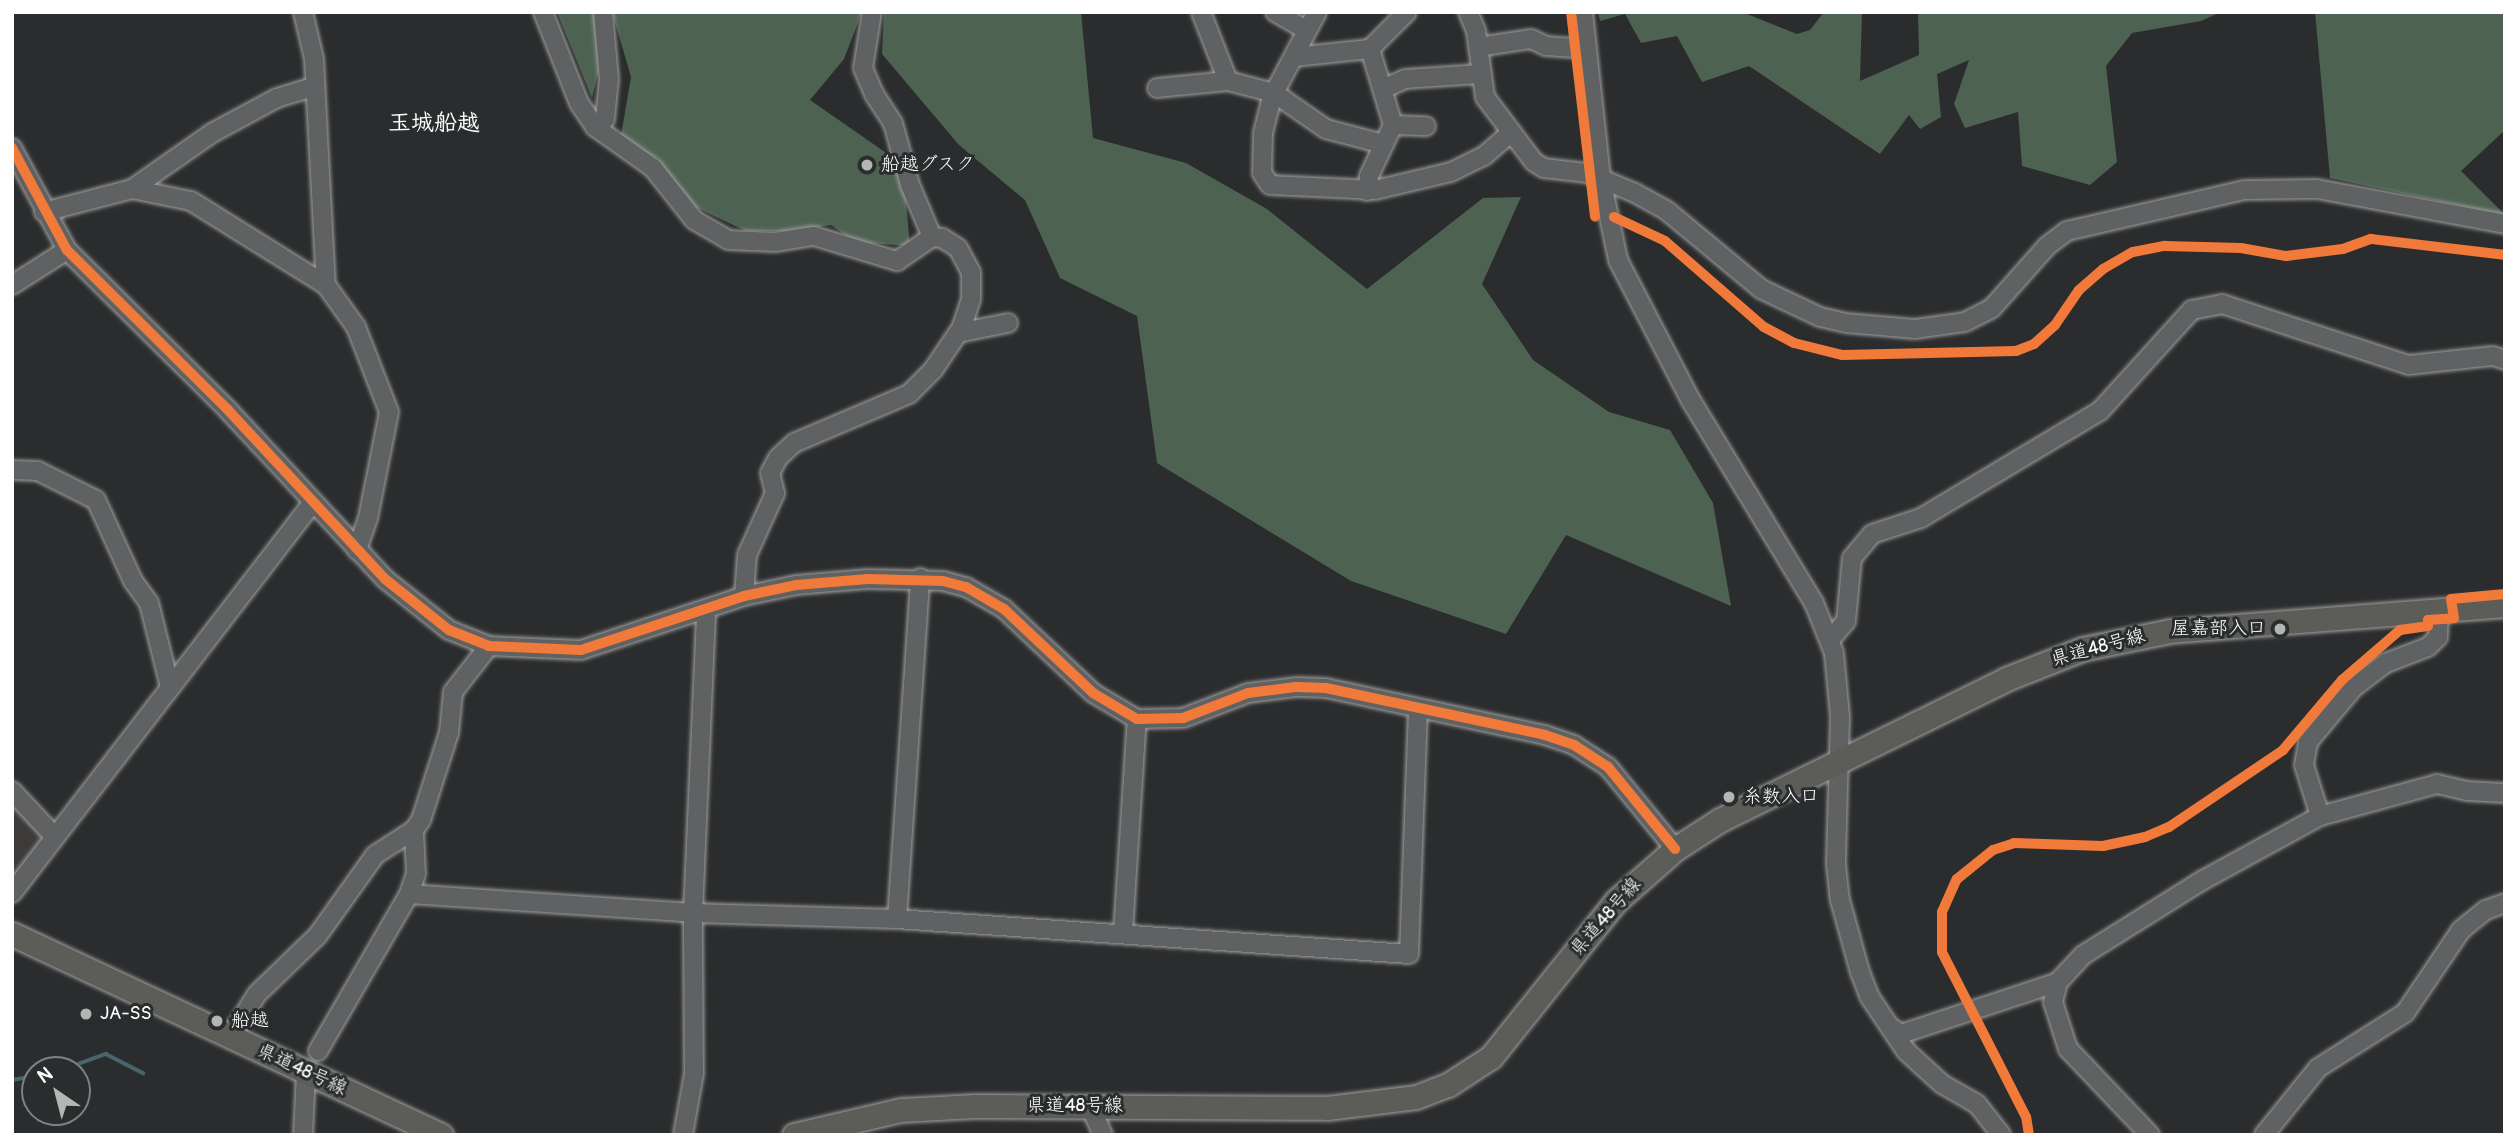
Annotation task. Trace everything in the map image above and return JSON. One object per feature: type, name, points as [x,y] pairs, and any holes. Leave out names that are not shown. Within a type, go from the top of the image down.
[{"type":"main road","name":"県道48号線","points":[[794,1135],[901,1110],[1090,1106],[1354,1108],[1416,1097],[1448,1085],[1491,1057],[1511,1037],[1615,901],[1675,849],[1720,820],[2006,679],[2101,643],[2201,626],[2505,605]]},
{"type":"main road","name":"県道48号線","points":[[12,934],[441,1135]]},
{"type":"street","points":[[303,12],[314,59],[314,88],[328,251],[326,285]]},
{"type":"street","points":[[543,12],[579,103],[595,127],[653,168],[694,220],[729,240],[775,242],[814,236],[897,261],[932,237],[952,242],[971,272],[971,299],[958,333],[933,370],[909,394],[794,443],[778,458],[770,474],[775,493],[747,555],[744,597]]},
{"type":"street","points":[[595,127],[605,119],[609,79],[603,12]]},
{"type":"street","points":[[872,12],[863,68],[874,94],[893,123],[910,185],[932,237]]},
{"type":"street","points":[[1201,12],[1228,81]]},
{"type":"street","points":[[1275,12],[1306,30]]},
{"type":"street","points":[[1317,12],[1274,93],[1263,133],[1262,173],[1270,185],[1367,191],[1451,172],[1484,156],[1510,133]]},
{"type":"street","points":[[1294,57],[1370,49],[1407,12]]},
{"type":"street","points":[[1468,12],[1478,47],[1485,97],[1510,133],[1544,168],[1601,179],[1666,210],[1761,289],[1819,317],[1878,327],[1915,328],[1965,322],[1992,308],[2047,246],[2067,231],[2244,190],[2317,190],[2505,224]]},
{"type":"street","points":[[1583,12],[1601,179],[1611,238],[1638,305],[1760,519],[1814,603],[1830,640],[1839,692],[1836,762],[1840,900],[1869,996],[1922,1068],[1977,1104],[2001,1135]]},
{"type":"street","points":[[1478,47],[1531,39],[1546,46],[1587,49]]},
{"type":"street","points":[[1367,191],[1383,144],[1393,125],[1384,88],[1370,49]]},
{"type":"street","points":[[1384,88],[1405,79],[1480,74]]},
{"type":"street","points":[[1157,88],[1228,81],[1274,93],[1326,129],[1383,144]]},
{"type":"street","points":[[44,212],[132,189],[212,133],[277,98],[314,88]]},
{"type":"street","points":[[1393,125],[1426,126]]},
{"type":"street","points":[[12,148],[44,212],[67,250],[228,410],[357,550],[427,616],[489,646],[581,650],[744,597],[796,585],[920,578],[966,587],[1004,609],[1093,693],[1137,719],[1183,718],[1248,693],[1296,687],[1326,688],[1574,745],[1608,767],[1675,849]]},
{"type":"street","points":[[132,189],[191,201],[326,285],[356,327],[389,412],[368,518],[357,550]]},
{"type":"street","points":[[12,285],[67,250]]},
{"type":"street","points":[[1830,640],[1846,621],[1852,558],[1872,534],[1922,518],[2100,411],[2192,310],[2222,304],[2409,365],[2493,356],[2505,360]]},
{"type":"street","points":[[958,333],[1008,323]]},
{"type":"street","points":[[12,470],[38,471],[96,500],[133,581],[149,603],[170,687]]},
{"type":"street","points":[[12,893],[313,502]]},
{"type":"street","points":[[897,919],[920,578]]},
{"type":"street","points":[[683,1135],[694,1073],[693,913],[706,610]]},
{"type":"street","points":[[2320,816],[2305,773],[2304,752],[2308,742],[2354,688],[2386,663],[2428,647],[2438,638],[2438,610]]},
{"type":"street","points":[[318,1051],[409,894],[416,874],[414,830],[449,733],[453,692],[489,646]]},
{"type":"street","points":[[409,894],[693,913],[897,919],[1409,954],[1418,709]]},
{"type":"street","points":[[1123,933],[1137,719]]},
{"type":"street","points":[[2150,1135],[2068,1049],[2053,1002],[2058,982],[2083,955],[2203,880],[2320,816],[2437,784],[2467,792],[2505,793]]},
{"type":"street","points":[[12,791],[55,837]]},
{"type":"street","points":[[231,1037],[257,995],[318,935],[375,855],[414,830]]},
{"type":"street","points":[[2264,1135],[2318,1068],[2405,1013],[2462,930],[2486,910],[2505,903]]},
{"type":"street","points":[[1890,1027],[1901,1034],[2058,982]]},
{"type":"street","points":[[303,1135],[306,1072]]},
{"type":"street","points":[[1090,1106],[1103,1135]]},
{"type":"shaded area","points":[[12,800],[40,830],[41,844],[12,882]]},
{"type":"green space","points":[[557,12],[594,12],[600,66],[592,98]]},
{"type":"green space","points":[[612,12],[862,12],[844,59],[810,100],[892,157],[905,191],[910,246],[855,242],[831,225],[789,231],[746,231],[691,205],[658,159],[620,141],[631,77]]},
{"type":"green space","points":[[884,12],[1081,12],[1093,138],[1186,163],[1267,209],[1367,289],[1483,198],[1521,197],[1482,284],[1533,360],[1609,412],[1670,430],[1713,503],[1731,606],[1566,535],[1506,634],[1351,581],[1157,463],[1137,316],[1060,278],[1025,200],[959,145],[882,54]]},
{"type":"green space","points":[[1598,12],[1742,12],[1797,34],[1810,30],[1824,12],[1862,12],[1860,81],[1919,55],[1918,12],[2221,12],[2201,21],[2132,33],[2106,66],[2117,162],[2090,185],[2022,166],[2018,112],[1965,128],[1954,104],[1969,60],[1937,74],[1941,117],[1920,129],[1909,115],[1880,154],[1749,66],[1702,82],[1677,36],[1641,43],[1625,14],[1600,21]]},
{"type":"green space","points":[[2315,12],[2505,12],[2505,130],[2461,171],[2505,215],[2330,178]]},
{"type":"waterway","points":[[91,1059],[106,1054],[143,1073]]},
{"type":"waterway","points":[[12,1080],[21,1078]]},
{"type":"cycle path","points":[[1571,12],[1595,217]]},
{"type":"cycle path","points":[[12,148],[67,250],[228,410],[385,579],[449,630],[489,646],[581,650],[744,596],[796,585],[868,579],[943,581],[966,587],[1004,609],[1093,693],[1137,719],[1183,718],[1248,693],[1296,687],[1326,688],[1545,735],[1574,745],[1608,767],[1675,849]]},
{"type":"cycle path","points":[[1614,217],[1665,241],[1764,327],[1794,343],[1842,355],[2016,351],[2034,344],[2055,325],[2079,290],[2103,269],[2133,252],[2165,246],[2241,248],[2286,256],[2343,249],[2371,239],[2505,255]]},
{"type":"cycle path","points":[[2029,1135],[2026,1117],[1942,952],[1942,912],[1957,879],[1993,850],[2014,843],[2103,846],[2145,837],[2169,827],[2283,750],[2342,680],[2400,630],[2428,626],[2428,620],[2454,618],[2451,599],[2505,594]]},
{"type":"place","name":"船越グスク","points":[[867,165]]},
{"type":"place","name":"屋嘉部入口","points":[[2280,629]]},
{"type":"place","name":"糸数入口","points":[[1729,797]]},
{"type":"place","name":"JA-SS","points":[[86,1014]]},
{"type":"place","name":"船越","points":[[217,1021]]},
{"type":"district","name":"玉城船越","points":[[434,123]]}]
